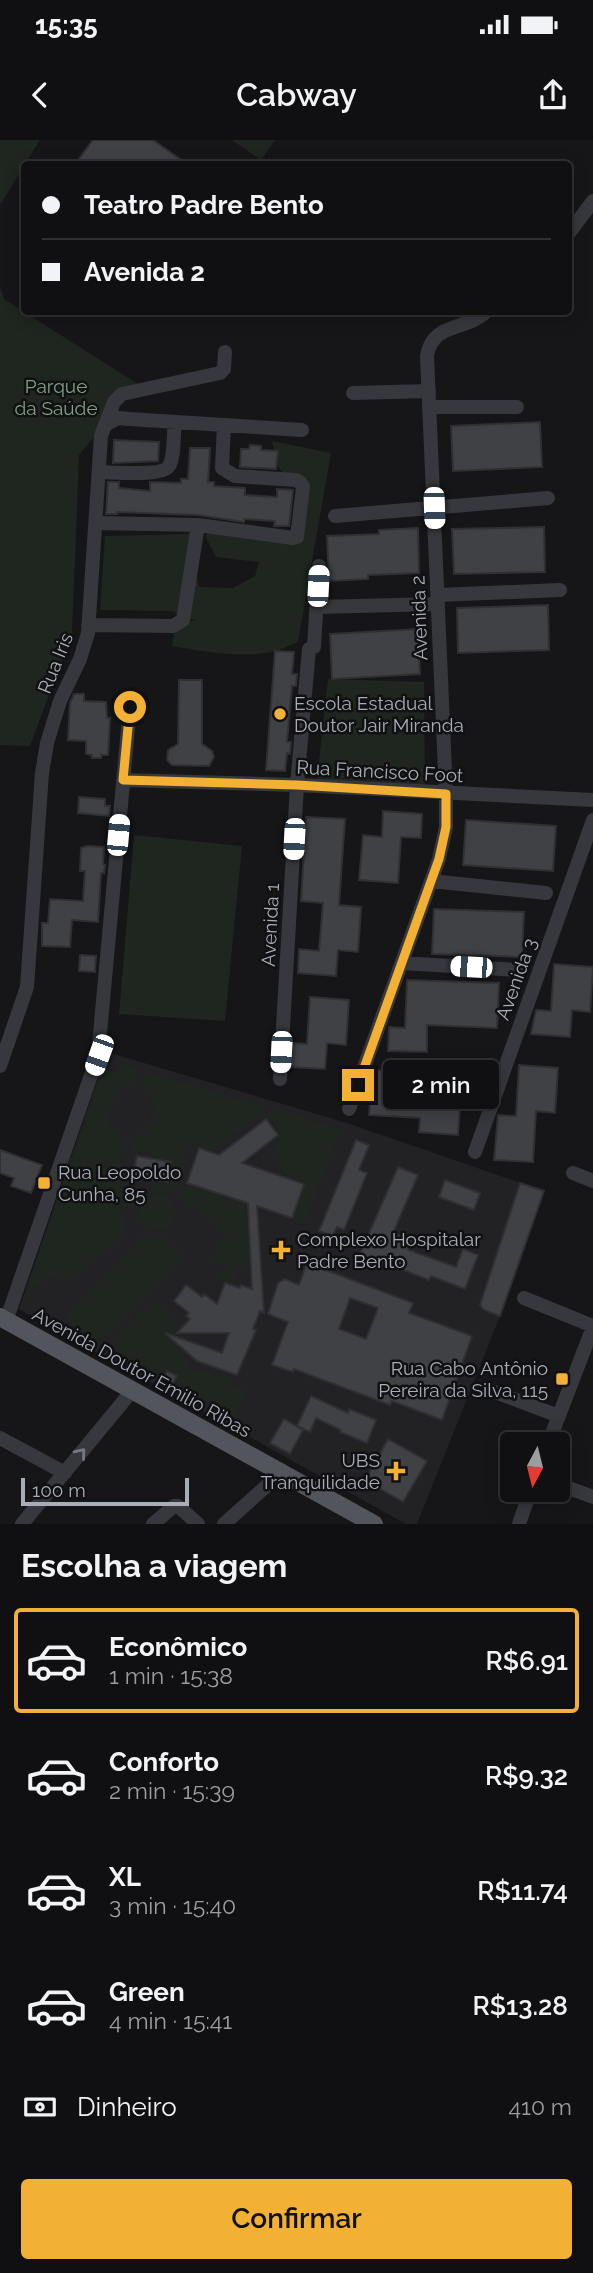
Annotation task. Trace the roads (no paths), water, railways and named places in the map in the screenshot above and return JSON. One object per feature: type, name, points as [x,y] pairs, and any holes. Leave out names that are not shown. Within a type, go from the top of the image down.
[{"type":"main road","name":"Avenida Doutor Emilio Ribas","points":[[3,1319],[374,1524]]},
{"type":"street","points":[[572,229],[593,201]]},
{"type":"street","name":"Avenida 2","points":[[349,1109],[431,881],[446,827],[429,407],[429,344],[435,336],[482,315]]},
{"type":"street","name":"Rua Iris","points":[[0,1066],[27,987],[42,773],[47,743],[60,701],[80,659],[89,625],[101,436],[114,402],[122,394],[220,373],[224,369],[225,352]]},
{"type":"street","points":[[354,393],[429,391]]},
{"type":"street","points":[[429,407],[517,407]]},
{"type":"street","points":[[105,425],[118,418],[302,430]]},
{"type":"street","points":[[99,472],[164,471],[170,465],[175,422]]},
{"type":"street","points":[[96,523],[198,525],[293,538],[299,534],[303,487],[301,482],[227,473],[222,468],[224,425]]},
{"type":"street","points":[[335,516],[548,498]]},
{"type":"street","points":[[89,625],[180,624],[183,620],[198,525]]},
{"type":"street","name":"Avenida 1","points":[[280,1079],[297,785],[317,607],[319,566]]},
{"type":"street","points":[[317,607],[560,590]]},
{"type":"street","points":[[3,1319],[99,1055],[130,707]]},
{"type":"street","name":"Rua Francisco Foot","points":[[123,780],[297,785],[593,800]]},
{"type":"street","name":"Avenida 3","points":[[475,1152],[593,820]]},
{"type":"street","points":[[431,881],[546,892]]},
{"type":"street","points":[[402,963],[518,970]]},
{"type":"street","points":[[573,1173],[593,1181]]},
{"type":"street","points":[[524,1298],[593,1326],[553,1432]]},
{"type":"street","points":[[22,1524],[132,1391]]},
{"type":"street","points":[[495,1392],[559,1416]]},
{"type":"street","points":[[0,1438],[65,1473]]},
{"type":"street","points":[[224,1524],[282,1472]]},
{"type":"street","points":[[570,1488],[593,1497]]},
{"type":"street","points":[[519,1524],[527,1502]]},
{"type":"street","points":[[153,1524],[174,1506],[178,1506],[198,1524]]},
{"type":"place","name":"Escola Estadual Doutor Jair Miranda","points":[[280,714]]},
{"type":"place","name":"Rua Leopoldo Cunha, 85","points":[[44,1183]]},
{"type":"place","name":"Complexo Hospitalar Padre Bento","points":[[281,1250]]},
{"type":"place","name":"Rua Cabo Antônio Pereira da Silva, 115","points":[[562,1379]]},
{"type":"place","name":"UBS Tranquilidade","points":[[396,1471]]},
{"type":"park label","name":"Parque da Saúde","points":[[56,397]]}]
